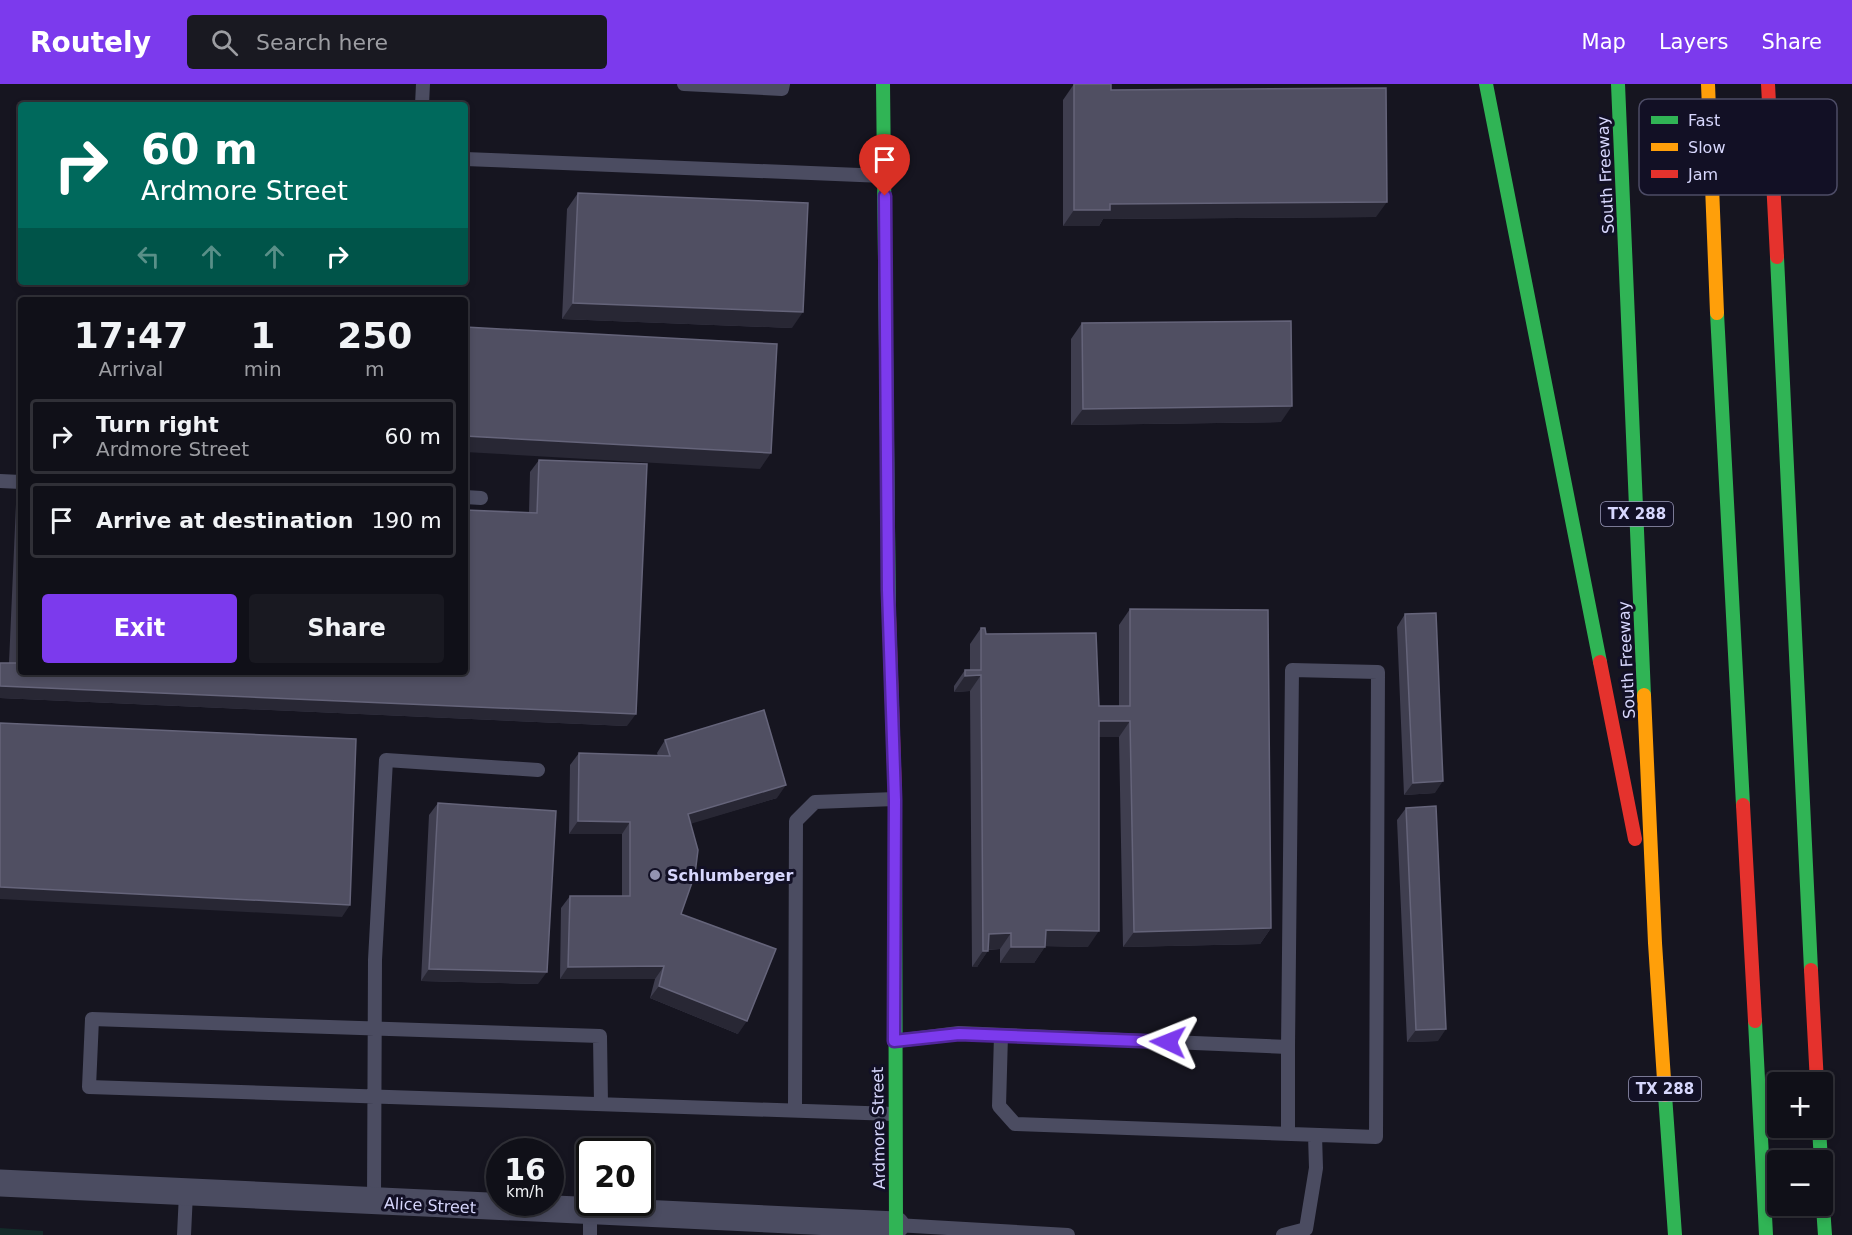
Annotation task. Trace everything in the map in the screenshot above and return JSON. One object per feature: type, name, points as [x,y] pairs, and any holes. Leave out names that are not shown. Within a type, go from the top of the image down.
[{"type":"main road","name":"Ardmore Street","points":[[883,84],[888,590],[895,800],[896,1230]]},
{"type":"main road","points":[[1486,84],[1656,944]]},
{"type":"main road","name":"South Freeway","points":[[1618,84],[1656,944],[1675,1235]]},
{"type":"main road","points":[[1695,84],[1697,99]]},
{"type":"main road","points":[[1708,84],[1709,99]]},
{"type":"main road","points":[[1768,84],[1769,99]]},
{"type":"main road","points":[[1776,84],[1776,99]]},
{"type":"main road","points":[[1708,195],[1714,250]]},
{"type":"main road","points":[[1712,195],[1766,1235]]},
{"type":"main road","points":[[1773,195],[1816,1072]]},
{"type":"main road","points":[[1775,195],[1775,249]]},
{"type":"main road","points":[[1824,1216],[1825,1235]]},
{"type":"street","name":"Alice Street","points":[[0,1183],[374,1202],[590,1223],[896,1230]]},
{"type":"lane","points":[[422,102],[423,84]]},
{"type":"lane","points":[[684,84],[782,89],[783,84]]},
{"type":"lane","points":[[468,159],[884,176]]},
{"type":"lane","points":[[0,481],[18,482]]},
{"type":"lane","points":[[468,497],[481,498]]},
{"type":"lane","points":[[1001,1035],[999,1106],[1015,1124],[1315,1135],[1376,1137],[1378,672],[1293,670],[1288,1134]]},
{"type":"lane","points":[[374,1202],[373,1028],[386,760],[538,770]]},
{"type":"lane","points":[[795,1109],[796,821],[815,802],[895,800]]},
{"type":"lane","points":[[601,1104],[600,1035],[92,1019],[89,1087],[894,1114]]},
{"type":"lane","points":[[894,1041],[959,1034],[1288,1047]]},
{"type":"lane","points":[[1283,1235],[1306,1229],[1316,1168],[1315,1135]]},
{"type":"lane","points":[[184,1235],[186,1192]]},
{"type":"lane","points":[[896,1230],[1068,1235]]},
{"type":"green space","points":[[0,1228],[43,1231],[43,1235],[0,1235]]},
{"type":"building","points":[[1074,84],[1111,84],[1111,90],[1386,88],[1387,202],[1110,204],[1110,210],[1074,210]]},
{"type":"building","points":[[578,193],[808,203],[803,312],[573,303]]},
{"type":"building","points":[[1291,321],[1292,406],[1083,409],[1082,323]]},
{"type":"building","points":[[468,327],[777,344],[771,453],[468,436]]},
{"type":"building","points":[[539,460],[647,464],[636,714],[0,686],[0,663],[17,663],[18,642],[18,675],[468,675],[468,510],[537,513]]},
{"type":"building","points":[[1130,609],[1268,610],[1271,928],[1134,932],[1130,721],[1099,721],[1099,931],[1046,930],[1045,947],[1011,947],[1011,933],[989,934],[988,951],[983,951],[981,675],[965,676],[965,670],[981,670],[981,628],[985,628],[986,634],[1096,633],[1099,706],[1130,706]]},
{"type":"building","points":[[1436,613],[1443,781],[1413,783],[1405,614]]},
{"type":"building","name":"Schlumberger","points":[[764,710],[786,785],[688,814],[698,850],[695,874],[681,914],[776,949],[747,1021],[659,986],[664,966],[568,967],[570,896],[630,896],[630,822],[578,821],[579,753],[670,756],[665,740]]},
{"type":"building","points":[[0,723],[356,739],[350,905],[0,887]]},
{"type":"building","points":[[438,803],[556,811],[547,972],[429,969]]},
{"type":"building","points":[[1436,806],[1446,1029],[1416,1030],[1406,808]]},
{"type":"traffic: fast","points":[[883,84],[889,615]]},
{"type":"traffic: fast","points":[[1486,84],[1600,662]]},
{"type":"traffic: fast","points":[[1618,84],[1644,695]]},
{"type":"traffic: fast","points":[[1777,257],[1811,970]]},
{"type":"traffic: fast","points":[[1717,313],[1743,805]]},
{"type":"traffic: fast","points":[[895,795],[896,1235]]},
{"type":"traffic: fast","points":[[1755,1021],[1766,1235]]},
{"type":"traffic: fast","points":[[1665,1095],[1675,1235]]},
{"type":"traffic: fast","points":[[1820,1138],[1820,1150]]},
{"type":"traffic: fast","points":[[1824,1216],[1825,1235]]},
{"type":"traffic: slow","points":[[1708,84],[1709,99]]},
{"type":"traffic: slow","points":[[1712,195],[1717,313]]},
{"type":"traffic: slow","points":[[1644,695],[1655,943],[1665,1095]]},
{"type":"traffic: jam","points":[[1768,84],[1769,99]]},
{"type":"traffic: jam","points":[[1774,195],[1777,257]]},
{"type":"traffic: jam","points":[[889,615],[895,795]]},
{"type":"traffic: jam","points":[[1600,662],[1635,839]]},
{"type":"traffic: jam","points":[[1743,805],[1755,1021]]},
{"type":"traffic: jam","points":[[1811,970],[1816,1072]]},
{"type":"place","name":"Schlumberger","points":[[655,875]]},
{"type":"route","points":[[885,196],[888,590],[895,800],[894,1041],[959,1034],[1168,1042]]}]
